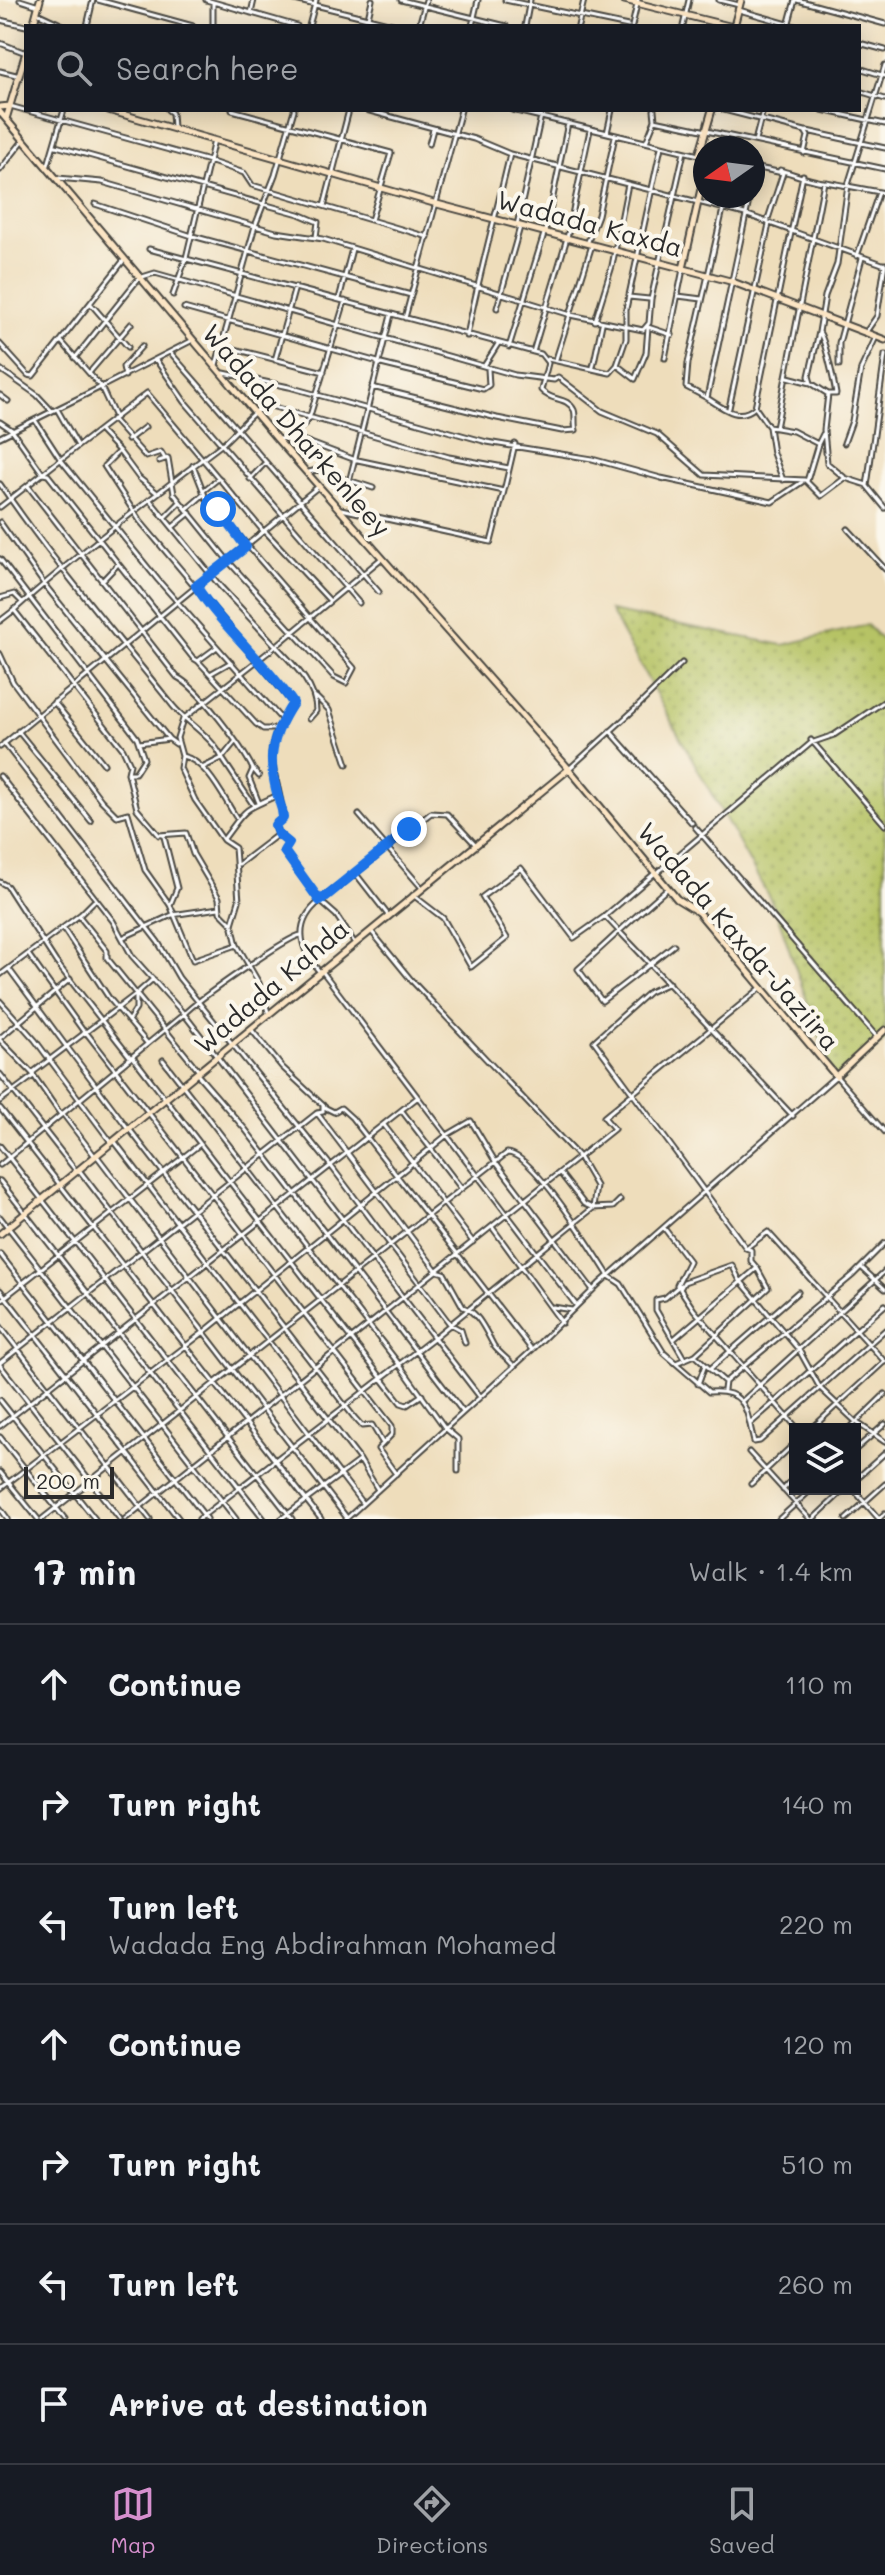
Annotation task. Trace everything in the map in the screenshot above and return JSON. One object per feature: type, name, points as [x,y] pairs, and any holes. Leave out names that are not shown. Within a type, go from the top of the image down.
[{"type":"main road","points":[[624,0],[723,24]]},
{"type":"main road","points":[[34,24],[39,3]]},
{"type":"main road","points":[[733,24],[740,5]]},
{"type":"main road","points":[[5,120],[24,61]]},
{"type":"main road","points":[[17,85],[24,87]]},
{"type":"main road","points":[[0,110],[10,106]]},
{"type":"main road","name":"Wadada Dharkenleey","points":[[0,110],[22,142],[224,373],[277,439],[569,769]]},
{"type":"main road","name":"Wadada Kaxda","points":[[115,112],[437,204],[730,281],[885,340]]},
{"type":"main road","points":[[705,136],[711,112]]},
{"type":"main road","points":[[683,269],[698,208]]},
{"type":"main road","name":"Wadada Kahda","points":[[0,1234],[185,1086],[320,970],[569,769]]},
{"type":"main road","name":"Wadada Kaxda-Jaziira","points":[[569,769],[668,888],[698,912],[836,1076],[885,1030]]},
{"type":"street","points":[[20,0],[39,3]]},
{"type":"street","points":[[88,24],[95,0],[185,24]]},
{"type":"street","points":[[206,0],[290,24]]},
{"type":"street","points":[[251,13],[254,0]]},
{"type":"street","points":[[295,0],[393,24]]},
{"type":"street","points":[[366,24],[372,0]]},
{"type":"street","points":[[401,0],[498,24]]},
{"type":"street","points":[[420,24],[426,0]]},
{"type":"street","points":[[472,24],[478,0]]},
{"type":"street","points":[[505,0],[621,24]]},
{"type":"street","points":[[525,24],[530,0]]},
{"type":"street","points":[[578,24],[584,0]]},
{"type":"street","points":[[683,24],[689,0]]},
{"type":"street","points":[[719,0],[787,24]]},
{"type":"street","points":[[789,24],[796,0],[885,24]]},
{"type":"street","points":[[631,24],[637,2]]},
{"type":"street","points":[[213,3],[213,24]]},
{"type":"street","points":[[310,24],[315,3]]},
{"type":"street","points":[[214,15],[219,5]]},
{"type":"street","points":[[37,13],[61,24]]},
{"type":"street","points":[[0,20],[24,26]]},
{"type":"street","points":[[0,43],[24,56]]},
{"type":"street","points":[[861,44],[885,50]]},
{"type":"street","points":[[811,383],[848,185],[885,65]]},
{"type":"street","points":[[861,69],[883,76]]},
{"type":"street","points":[[0,71],[20,76]]},
{"type":"street","points":[[861,92],[885,99]]},
{"type":"street","points":[[10,106],[24,110]]},
{"type":"street","points":[[30,112],[209,161],[244,173],[252,185],[428,237]]},
{"type":"street","points":[[47,169],[63,112]]},
{"type":"street","points":[[171,112],[173,128]]},
{"type":"street","points":[[239,112],[391,153],[371,220]]},
{"type":"street","points":[[216,365],[255,226],[294,112]]},
{"type":"street","points":[[324,206],[349,112]]},
{"type":"street","points":[[373,112],[455,134],[510,154],[693,201]]},
{"type":"street","points":[[405,318],[460,112]]},
{"type":"street","points":[[522,112],[693,154]]},
{"type":"street","points":[[607,133],[612,112]]},
{"type":"street","points":[[646,142],[655,120],[654,112]]},
{"type":"street","points":[[732,112],[885,148]]},
{"type":"street","points":[[756,136],[762,112]]},
{"type":"street","points":[[831,112],[885,124]]},
{"type":"street","points":[[497,308],[541,116]]},
{"type":"street","points":[[655,120],[730,136]]},
{"type":"street","points":[[509,347],[556,187],[557,165],[568,123]]},
{"type":"street","points":[[429,144],[433,129]]},
{"type":"street","points":[[533,352],[567,238],[590,130]]},
{"type":"street","points":[[804,153],[808,136],[805,131]]},
{"type":"street","points":[[556,359],[590,244],[615,135]]},
{"type":"street","points":[[173,295],[186,258],[214,140]]},
{"type":"street","points":[[0,170],[22,142]]},
{"type":"street","points":[[765,143],[885,169]]},
{"type":"street","points":[[56,146],[203,186],[318,222],[316,237]]},
{"type":"street","points":[[149,249],[533,352],[547,359],[610,373],[617,365],[626,339],[629,297],[661,147]]},
{"type":"street","points":[[617,365],[635,379],[646,353],[651,299],[684,152]]},
{"type":"street","points":[[467,336],[479,287],[482,256],[510,154]]},
{"type":"street","points":[[765,168],[885,193]]},
{"type":"street","points":[[728,409],[768,223],[782,179],[780,170]]},
{"type":"street","points":[[55,180],[64,175],[102,182],[255,226],[316,237],[602,324],[648,327],[672,335]]},
{"type":"street","points":[[803,175],[791,232],[778,299],[755,407],[747,414],[737,415],[686,387],[722,208],[745,214],[791,232],[812,239],[838,250],[885,265],[877,316],[866,332]]},
{"type":"street","points":[[776,428],[824,182]]},
{"type":"street","points":[[595,321],[612,266],[628,184]]},
{"type":"street","points":[[857,256],[865,241],[870,212],[879,192]]},
{"type":"street","points":[[95,204],[189,235],[411,295]]},
{"type":"street","points":[[707,398],[747,208]]},
{"type":"street","points":[[339,299],[352,249]]},
{"type":"street","points":[[839,365],[839,343],[862,258]]},
{"type":"street","points":[[0,344],[30,377],[124,260]]},
{"type":"street","points":[[665,358],[683,269]]},
{"type":"street","points":[[75,358],[139,278],[155,273],[235,299],[337,324],[486,367],[543,378],[558,377],[602,411],[657,434],[704,475],[804,482],[821,496],[845,478]]},
{"type":"street","points":[[275,360],[295,287]]},
{"type":"street","points":[[678,296],[703,299]]},
{"type":"street","points":[[629,297],[651,299]]},
{"type":"street","points":[[293,438],[309,419],[345,301]]},
{"type":"street","points":[[90,303],[128,347]]},
{"type":"street","points":[[184,308],[483,389],[489,385],[486,367],[498,344]]},
{"type":"street","points":[[349,482],[391,314]]},
{"type":"street","points":[[89,373],[131,324]]},
{"type":"street","points":[[593,367],[602,324]]},
{"type":"street","points":[[788,377],[811,383],[828,394],[836,394],[827,363],[826,340],[819,332]]},
{"type":"street","points":[[844,443],[852,421],[861,369],[876,336]]},
{"type":"street","points":[[0,437],[193,340]]},
{"type":"street","points":[[61,341],[101,387],[113,418],[128,440],[146,457],[161,452],[162,459],[169,461],[170,481],[190,513],[229,562],[334,677],[346,683],[354,668],[312,617],[246,547],[203,493],[193,465]]},
{"type":"street","points":[[125,376],[123,367],[142,346]]},
{"type":"street","points":[[221,346],[324,372]]},
{"type":"street","points":[[170,352],[379,592]]},
{"type":"street","points":[[867,486],[885,355]]},
{"type":"street","points":[[372,387],[497,418],[562,431],[576,430],[575,412],[562,399],[545,396],[541,387],[547,359]]},
{"type":"street","points":[[156,360],[171,385],[359,603]]},
{"type":"street","points":[[0,369],[54,410],[78,446]]},
{"type":"street","points":[[224,373],[289,387],[316,397],[487,442],[515,444],[772,502],[804,482],[817,456],[824,430]]},
{"type":"street","points":[[0,507],[147,393],[265,532],[330,601]]},
{"type":"street","points":[[827,463],[824,430],[828,394]]},
{"type":"street","points":[[0,395],[8,401]]},
{"type":"street","points":[[0,621],[267,405],[360,434],[449,457],[509,468]]},
{"type":"street","points":[[755,407],[769,427],[773,453],[783,480]]},
{"type":"street","points":[[35,420],[61,460],[116,528],[282,720]]},
{"type":"street","points":[[0,422],[12,430],[43,474],[48,475],[159,617],[224,690],[256,724],[263,729],[276,729]]},
{"type":"street","points":[[128,440],[145,427]]},
{"type":"street","points":[[769,427],[793,431],[818,444]]},
{"type":"street","points":[[99,430],[139,478],[157,493]]},
{"type":"street","points":[[277,439],[293,438],[353,459],[504,491]]},
{"type":"street","points":[[341,509],[491,542],[515,444]]},
{"type":"street","points":[[119,451],[104,466],[136,513],[293,703],[276,729],[270,761],[283,818],[275,825],[278,834],[289,843],[284,851],[354,942]]},
{"type":"street","points":[[817,456],[845,478],[867,486],[885,508]]},
{"type":"street","points":[[250,479],[266,462]]},
{"type":"street","points":[[308,472],[317,470],[373,488]]},
{"type":"street","points":[[188,508],[220,478]]},
{"type":"street","points":[[0,484],[63,571],[183,719],[214,745],[254,806]]},
{"type":"street","points":[[28,486],[141,632],[232,732],[235,742],[259,776]]},
{"type":"street","points":[[320,486],[2,745],[331,1166],[450,1324],[461,1330],[465,1343]]},
{"type":"street","points":[[150,500],[212,575],[307,680],[316,697],[329,710],[347,764]]},
{"type":"street","points":[[166,516],[182,501]]},
{"type":"street","points":[[174,526],[190,513]]},
{"type":"street","points":[[0,522],[44,584],[177,745],[182,756],[180,768],[184,779],[223,840],[235,848],[239,864],[239,901],[232,924]]},
{"type":"street","points":[[848,529],[885,569]]},
{"type":"street","points":[[177,745],[183,719],[224,690],[382,558]]},
{"type":"street","points":[[0,559],[69,645],[88,676],[108,697],[139,743],[144,759],[141,768],[128,773]]},
{"type":"street","points":[[102,581],[118,564]]},
{"type":"street","points":[[0,598],[14,594],[22,602]]},
{"type":"street","points":[[14,610],[72,688],[123,749],[130,764],[128,773],[137,809],[155,833],[164,836],[186,833],[193,854],[219,898],[219,908],[232,924],[237,945],[250,967],[268,1016]]},
{"type":"street","points":[[198,661],[217,647]]},
{"type":"street","points":[[0,654],[13,682],[36,716],[112,812],[117,816],[128,813],[133,839],[145,870],[170,905],[193,960],[237,945]]},
{"type":"street","points":[[210,674],[231,662]]},
{"type":"street","points":[[569,769],[682,663]]},
{"type":"street","points":[[309,719],[316,711],[316,697]]},
{"type":"street","points":[[413,895],[443,918],[471,967],[507,938],[482,897],[521,868],[574,938],[703,837],[813,741],[851,725],[885,701]]},
{"type":"street","points":[[54,702],[104,764]]},
{"type":"street","points":[[18,731],[91,821]]},
{"type":"street","points":[[610,731],[877,1037]]},
{"type":"street","points":[[139,743],[169,739]]},
{"type":"street","points":[[813,741],[885,825]]},
{"type":"street","points":[[202,768],[222,758],[235,742]]},
{"type":"street","points":[[182,756],[193,758],[202,768],[236,817]]},
{"type":"street","points":[[243,788],[253,769]]},
{"type":"street","points":[[0,776],[123,937],[132,956],[184,1014],[436,1336],[480,1397]]},
{"type":"street","points":[[249,778],[259,803]]},
{"type":"street","points":[[223,840],[236,817],[278,795]]},
{"type":"street","points":[[475,844],[447,814],[431,813],[307,912],[301,935],[303,953],[320,970],[576,1305]]},
{"type":"street","points":[[359,815],[422,888]]},
{"type":"street","points":[[239,864],[278,834]]},
{"type":"street","points":[[164,836],[177,888],[170,905]]},
{"type":"street","points":[[356,874],[388,915]]},
{"type":"street","points":[[0,882],[7,886],[71,979],[149,1082],[168,1099],[401,1403],[407,1405],[422,1395]]},
{"type":"street","points":[[668,888],[578,969],[602,1001],[674,945]]},
{"type":"street","points":[[0,975],[79,916],[95,900]]},
{"type":"street","points":[[123,937],[172,915],[219,908]]},
{"type":"street","points":[[79,916],[136,994],[294,1196],[326,1232],[463,1412]]},
{"type":"street","points":[[605,916],[793,1116]]},
{"type":"street","points":[[63,928],[117,1007],[147,1043]]},
{"type":"street","points":[[199,1519],[206,1517],[417,1351],[593,1208],[596,1186],[579,1157],[412,981],[370,929]]},
{"type":"street","points":[[0,1165],[199,1000],[283,942],[301,935]]},
{"type":"street","points":[[27,953],[54,994],[392,1426],[392,1434],[378,1449],[396,1474]]},
{"type":"street","points":[[8,968],[193,1212],[362,1426],[376,1429],[382,1442]]},
{"type":"street","points":[[0,1101],[154,978]]},
{"type":"street","points":[[71,979],[0,1039],[33,1075],[363,1504]]},
{"type":"street","points":[[669,983],[649,992],[594,1041],[746,1248],[751,1250],[751,1261],[768,1288],[695,1355],[676,1363]]},
{"type":"street","points":[[323,1105],[323,1112],[281,1138],[264,1156],[0,1364],[122,1519],[299,1382],[614,1129],[604,1117],[762,987]]},
{"type":"street","points":[[128,1021],[136,1009],[136,994]]},
{"type":"street","points":[[0,1001],[50,1059],[360,1460],[378,1490]]},
{"type":"street","points":[[251,1029],[282,1067],[323,1105],[330,1111],[341,1108],[346,1112],[532,1350]]},
{"type":"street","points":[[163,1060],[399,1364],[445,1428],[458,1439],[458,1471]]},
{"type":"street","points":[[0,1074],[112,1212],[346,1518],[562,1323],[576,1305],[836,1076],[885,1132]]},
{"type":"street","points":[[0,1426],[418,1097]]},
{"type":"street","points":[[0,1108],[321,1519]]},
{"type":"street","points":[[402,1111],[461,1188]]},
{"type":"street","points":[[317,1113],[437,1271],[444,1273],[463,1307],[469,1309],[492,1337],[494,1346],[513,1365]]},
{"type":"street","points":[[0,1489],[96,1412],[204,1332],[447,1135],[471,1121],[495,1161],[593,1290]]},
{"type":"street","points":[[384,1125],[473,1242]]},
{"type":"street","points":[[0,1301],[200,1144]]},
{"type":"street","points":[[0,1146],[292,1519]]},
{"type":"street","points":[[0,1472],[40,1519],[269,1343],[507,1153],[514,1153],[574,1223],[609,1276],[621,1284],[664,1353],[709,1392],[733,1392],[751,1423],[754,1442],[760,1441],[788,1418],[885,1330]]},
{"type":"street","points":[[560,1173],[584,1204],[593,1208],[613,1207],[620,1200]]},
{"type":"street","points":[[0,1181],[264,1519]]},
{"type":"street","points":[[0,1217],[236,1519]]},
{"type":"street","points":[[492,1227],[562,1323]]},
{"type":"street","points":[[664,1228],[689,1261],[677,1285],[729,1351],[793,1423]]},
{"type":"street","points":[[746,1248],[768,1232],[885,1362],[818,1423]]},
{"type":"street","points":[[724,1390],[725,1382],[827,1298],[885,1243]]},
{"type":"street","points":[[0,1254],[206,1517]]},
{"type":"street","points":[[685,1360],[656,1306],[656,1300],[665,1298],[700,1274],[732,1265],[741,1281],[799,1350],[820,1388],[856,1422],[876,1432],[885,1442]]},
{"type":"street","points":[[861,1267],[885,1289]]},
{"type":"street","points":[[674,1339],[757,1268]]},
{"type":"street","points":[[741,1402],[885,1271]]},
{"type":"street","points":[[0,1290],[179,1519]]},
{"type":"street","points":[[710,1369],[798,1292]]},
{"type":"street","points":[[751,1423],[885,1305]]},
{"type":"street","points":[[553,1307],[572,1310]]},
{"type":"street","points":[[0,1326],[150,1519]]},
{"type":"street","points":[[695,1355],[725,1382]]},
{"type":"street","points":[[698,1384],[705,1365]]},
{"type":"street","points":[[856,1422],[885,1394]]},
{"type":"street","points":[[0,1400],[95,1519]]},
{"type":"street","points":[[861,1445],[885,1424]]},
{"type":"street","points":[[0,1437],[65,1519]]},
{"type":"street","points":[[751,1484],[789,1449]]},
{"type":"street","points":[[749,1452],[812,1519],[838,1495]]},
{"type":"street","points":[[861,1475],[885,1453]]},
{"type":"street","points":[[281,1519],[360,1460]]},
{"type":"street","points":[[783,1490],[789,1483]]},
{"type":"street","points":[[846,1519],[885,1484]]},
{"type":"street","points":[[779,1519],[806,1495]]},
{"type":"street","points":[[858,1495],[879,1519],[885,1513]]},
{"type":"street","points":[[0,1508],[8,1519]]},
{"type":"green space","points":[[610,611],[783,645],[867,625],[885,643],[885,1040],[836,1085],[775,908]]},
{"type":"route","points":[[218,509],[246,547],[196,586],[225,626],[276,679],[293,703],[276,728],[270,761],[283,818],[275,825],[278,834],[289,843],[284,851],[320,901],[409,829]]}]
